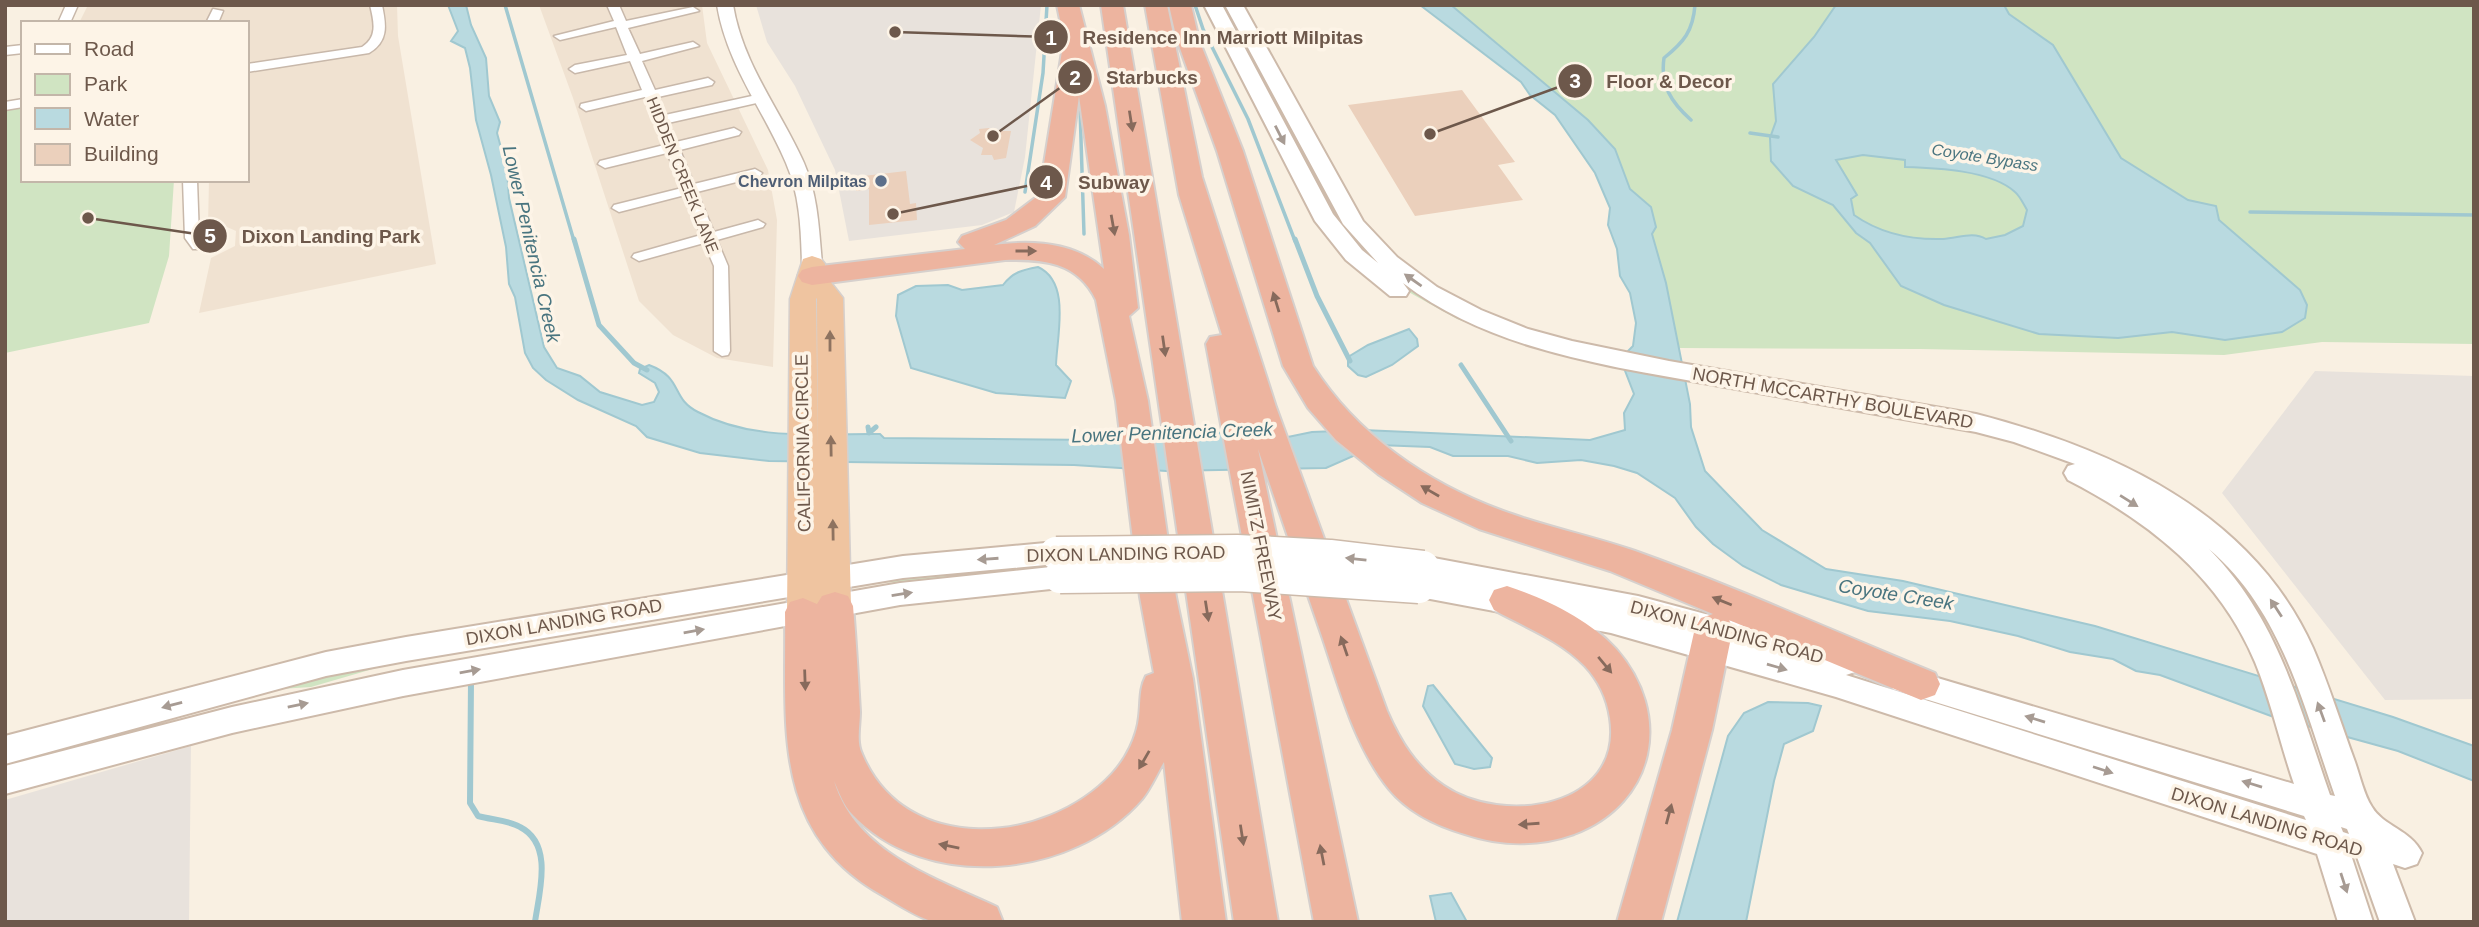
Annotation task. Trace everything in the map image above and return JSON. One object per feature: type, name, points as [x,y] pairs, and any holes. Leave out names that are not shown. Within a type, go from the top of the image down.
[{"type":"highway","points":[[1068,5],[1093,106],[1115,235],[1132,401],[1158,597],[1174,680],[1204,922]]},
{"type":"highway","points":[[1112,5],[1172,402],[1256,922]]},
{"type":"highway","name":"NIMITZ FREEWAY","points":[[1157,5],[1188,175],[1245,402],[1251,495],[1336,922]]},
{"type":"highway","points":[[1180,5],[1188,40],[1230,151],[1298,366],[1319,400],[1340,424],[1379,458],[1434,494],[1491,520],[1623,561],[1921,684]]},
{"type":"highway","points":[[812,270],[989,239],[1017,227],[1038,213],[1052,197],[1056,179],[1075,39]]},
{"type":"highway","points":[[812,270],[1005,252],[1034,251],[1064,256],[1085,266],[1102,282],[1111,300],[1132,401]]},
{"type":"highway","name":"CALIFORNIA CIRCLE","points":[[812,270],[830,298],[816,409],[819,594]]},
{"type":"highway","points":[[1245,402],[1291,493],[1367,711],[1383,748],[1395,766],[1411,785],[1453,811],[1501,825],[1550,822],[1591,804],[1608,790],[1621,774],[1632,737],[1630,718],[1618,681],[1590,648],[1572,635],[1507,600]]},
{"type":"highway","points":[[819,594],[841,753],[856,786],[878,812],[906,832],[955,848],[983,850],[1037,842],[1064,832],[1090,818],[1131,781],[1153,743],[1158,724],[1158,597]]},
{"type":"highway","points":[[819,594],[809,768],[819,804],[831,827],[852,850],[877,869],[981,922]]},
{"type":"highway","points":[[1639,922],[1713,638]]},
{"type":"main road","name":"NORTH MCCARTHY BOULEVARD","points":[[1213,5],[1259,73]]},
{"type":"main road","name":"NORTH MCCARTHY BOULEVARD","points":[[1234,5],[1259,73],[1322,216],[1342,242],[1367,267],[1417,303],[1465,327],[1534,353],[1590,360],[2068,450],[2161,498],[2196,523],[2235,558],[2272,600],[2286,623],[2306,670],[2398,922]]},
{"type":"main road","name":"NORTH MCCARTHY BOULEVARD","points":[[2007,439],[2091,480],[2165,526],[2208,564],[2232,592],[2270,660],[2356,922]]},
{"type":"main road","name":"DIXON LANDING ROAD","points":[[5,750],[326,664],[819,594],[913,592],[1058,565],[1334,578],[1421,577],[1625,604],[1849,688],[2331,845],[2372,855]]},
{"type":"main road","name":"DIXON LANDING ROAD","points":[[1421,577],[1507,600],[1713,638],[1921,684],[2359,818]]},
{"type":"main road","name":"DIXON LANDING ROAD","points":[[5,780],[232,720],[819,594]]},
{"type":"street","points":[[65,21],[72,5]]},
{"type":"street","points":[[248,68],[365,50],[377,44],[380,38],[376,5]]},
{"type":"street","name":"HIDDEN CREEK LANE","points":[[613,5],[721,266],[722,351]]},
{"type":"street","points":[[725,5],[731,38],[796,164],[810,227],[812,270]]},
{"type":"street","points":[[560,36],[693,11]]},
{"type":"street","points":[[575,69],[693,47]]},
{"type":"street","points":[[586,107],[708,82]]},
{"type":"street","points":[[662,120],[761,98]]},
{"type":"street","points":[[605,164],[734,132]]},
{"type":"street","points":[[619,208],[755,173]]},
{"type":"street","points":[[190,182],[192,238],[198,246]]},
{"type":"street","points":[[639,257],[758,224]]},
{"type":"shaded area","points":[[88,5],[397,5],[398,36],[436,264],[199,313],[211,258],[235,246],[236,231],[227,227],[208,226],[209,182],[248,182],[248,21],[80,21]]},
{"type":"shaded area","points":[[539,5],[702,5],[707,43],[768,170],[777,220],[773,367],[717,358],[673,335],[639,301],[573,98]]},
{"type":"shaded area","points":[[756,5],[1041,5],[1025,157],[1014,212],[982,225],[849,241],[835,170],[795,86],[767,42]]},
{"type":"shaded area","points":[[2315,371],[2474,376],[2474,699],[2385,700],[2222,493]]},
{"type":"shaded area","points":[[191,746],[189,922],[5,922],[5,800]]},
{"type":"green space","points":[[1218,5],[1225,5],[1335,214],[1365,253],[1399,281],[1442,308],[1736,388],[1594,363],[1525,345],[1457,319],[1396,285],[1345,239]]},
{"type":"green space","points":[[1451,5],[2474,5],[2474,344],[2322,342],[2224,355],[1920,349],[1678,348],[1666,283],[1652,234],[1656,227],[1651,207],[1630,189],[1615,149],[1588,120]]},
{"type":"green space","points":[[21,107],[21,182],[174,182],[169,256],[149,323],[5,353],[5,110]]},
{"type":"green space","points":[[1093,563],[908,583],[879,582],[919,575]]},
{"type":"green space","points":[[735,606],[383,666],[311,687],[265,690],[339,672]]},
{"type":"water","name":"Coyote Creek","points":[[448,5],[466,5],[471,25],[486,58],[489,96],[500,122],[497,133],[507,170],[509,198],[544,347],[557,368],[580,376],[600,392],[642,405],[654,402],[659,392],[655,383],[639,373],[640,369],[649,365],[660,370],[673,382],[683,401],[689,406],[719,422],[764,432],[810,435],[880,434],[884,438],[1099,440],[1177,429],[1206,430],[1240,437],[1283,438],[1312,432],[1363,430],[1590,440],[1625,430],[1624,413],[1634,394],[1622,363],[1625,354],[1633,346],[1636,323],[1630,293],[1620,276],[1617,249],[1608,225],[1610,208],[1595,173],[1555,115],[1530,95],[1521,82],[1420,5],[1451,5],[1588,120],[1615,149],[1630,189],[1651,207],[1656,227],[1652,234],[1666,283],[1690,404],[1691,427],[1705,471],[1762,530],[1826,569],[1903,581],[2095,626],[2393,717],[2474,746],[2474,781],[2398,751],[2271,716],[2160,675],[2136,671],[2113,659],[2070,652],[2018,636],[1950,621],[1868,611],[1781,585],[1743,566],[1713,544],[1696,527],[1675,498],[1637,473],[1614,466],[1581,460],[1537,463],[1508,456],[1453,456],[1430,447],[1378,445],[1326,468],[1166,471],[1074,465],[769,461],[700,453],[647,437],[636,426],[578,400],[546,380],[533,368],[525,353],[515,297],[509,284],[506,247],[491,175],[476,120],[470,68],[465,48],[451,41],[458,31]]},
{"type":"water","points":[[1836,5],[2004,5],[2009,14],[2053,45],[2121,158],[2188,200],[2216,206],[2219,220],[2300,290],[2307,305],[2305,318],[2282,332],[2225,340],[2172,332],[2118,338],[2039,334],[1944,305],[1901,286],[1870,243],[1856,233],[1833,205],[1793,186],[1771,161],[1770,138],[1776,121],[1773,84],[1814,37]],"holes":[[[1863,155],[1905,160],[1905,167],[1963,172],[2005,185],[2017,194],[2027,210],[2023,226],[2005,235],[1986,239],[1971,235],[1943,239],[1919,238],[1886,231],[1854,215],[1851,199],[1857,195],[1836,160]]]},
{"type":"water","points":[[1038,267],[1048,274],[1055,284],[1058,297],[1060,310],[1056,365],[1071,381],[1065,398],[996,393],[911,368],[896,316],[898,295],[916,286],[948,285],[962,290],[1003,285],[1018,272]]},
{"type":"water","points":[[1409,329],[1417,339],[1418,346],[1392,365],[1366,377],[1358,375],[1348,366],[1348,357],[1368,345]]},
{"type":"water","points":[[1433,685],[1492,758],[1490,767],[1474,769],[1455,764],[1423,706],[1428,686]]},
{"type":"water","points":[[1768,702],[1821,706],[1813,731],[1784,744],[1746,922],[1677,922],[1728,736],[1744,713]]},
{"type":"water","points":[[1451,893],[1467,922],[1436,922],[1430,896]]},
{"type":"building","points":[[1462,90],[1515,162],[1498,165],[1523,200],[1415,216],[1348,105]]},
{"type":"building","points":[[979,129],[1011,131],[1006,158],[994,160],[992,155],[981,155],[983,148],[970,140],[980,133]]},
{"type":"building","points":[[906,171],[910,204],[916,203],[917,220],[869,225],[869,189],[856,191],[855,177]]},
{"type":"waterway","name":"Lower Penitencia Creek","points":[[505,5],[574,241]]},
{"type":"waterway","points":[[1025,192],[1043,73],[1047,5]]},
{"type":"waterway","points":[[1195,5],[1203,29],[1248,119],[1295,241]]},
{"type":"waterway","name":"Coyote Bypass","points":[[1691,120],[1668,92],[1663,68],[1664,58],[1677,47],[1690,29],[1695,5]]},
{"type":"waterway","points":[[1080,108],[1084,234]]},
{"type":"waterway","name":"Coyote Bypass","points":[[1750,133],[1778,137]]},
{"type":"waterway","name":"Coyote Bypass","points":[[2250,212],[2474,215]]},
{"type":"waterway","name":"Lower Penitencia Creek","points":[[574,239],[599,325],[634,363],[647,370]]},
{"type":"waterway","points":[[1295,239],[1317,296],[1350,361]]},
{"type":"waterway","points":[[1461,365],[1511,441]]},
{"type":"waterway","points":[[868,427],[869,433],[876,427]]},
{"type":"waterway","points":[[471,681],[470,803],[478,816],[520,827],[531,835],[537,845],[542,870],[535,922]]},
{"type":"place","name":"Residence Inn Marriott Milpitas","points":[[895,32]]},
{"type":"place","name":"Floor & Decor","points":[[1430,134]]},
{"type":"place","name":"Starbucks","points":[[993,136]]},
{"type":"place","name":"Chevron Milpitas","points":[[881,181]]},
{"type":"place","name":"Subway","points":[[893,214]]},
{"type":"place","name":"Dixon Landing Park","points":[[88,218]]}]
